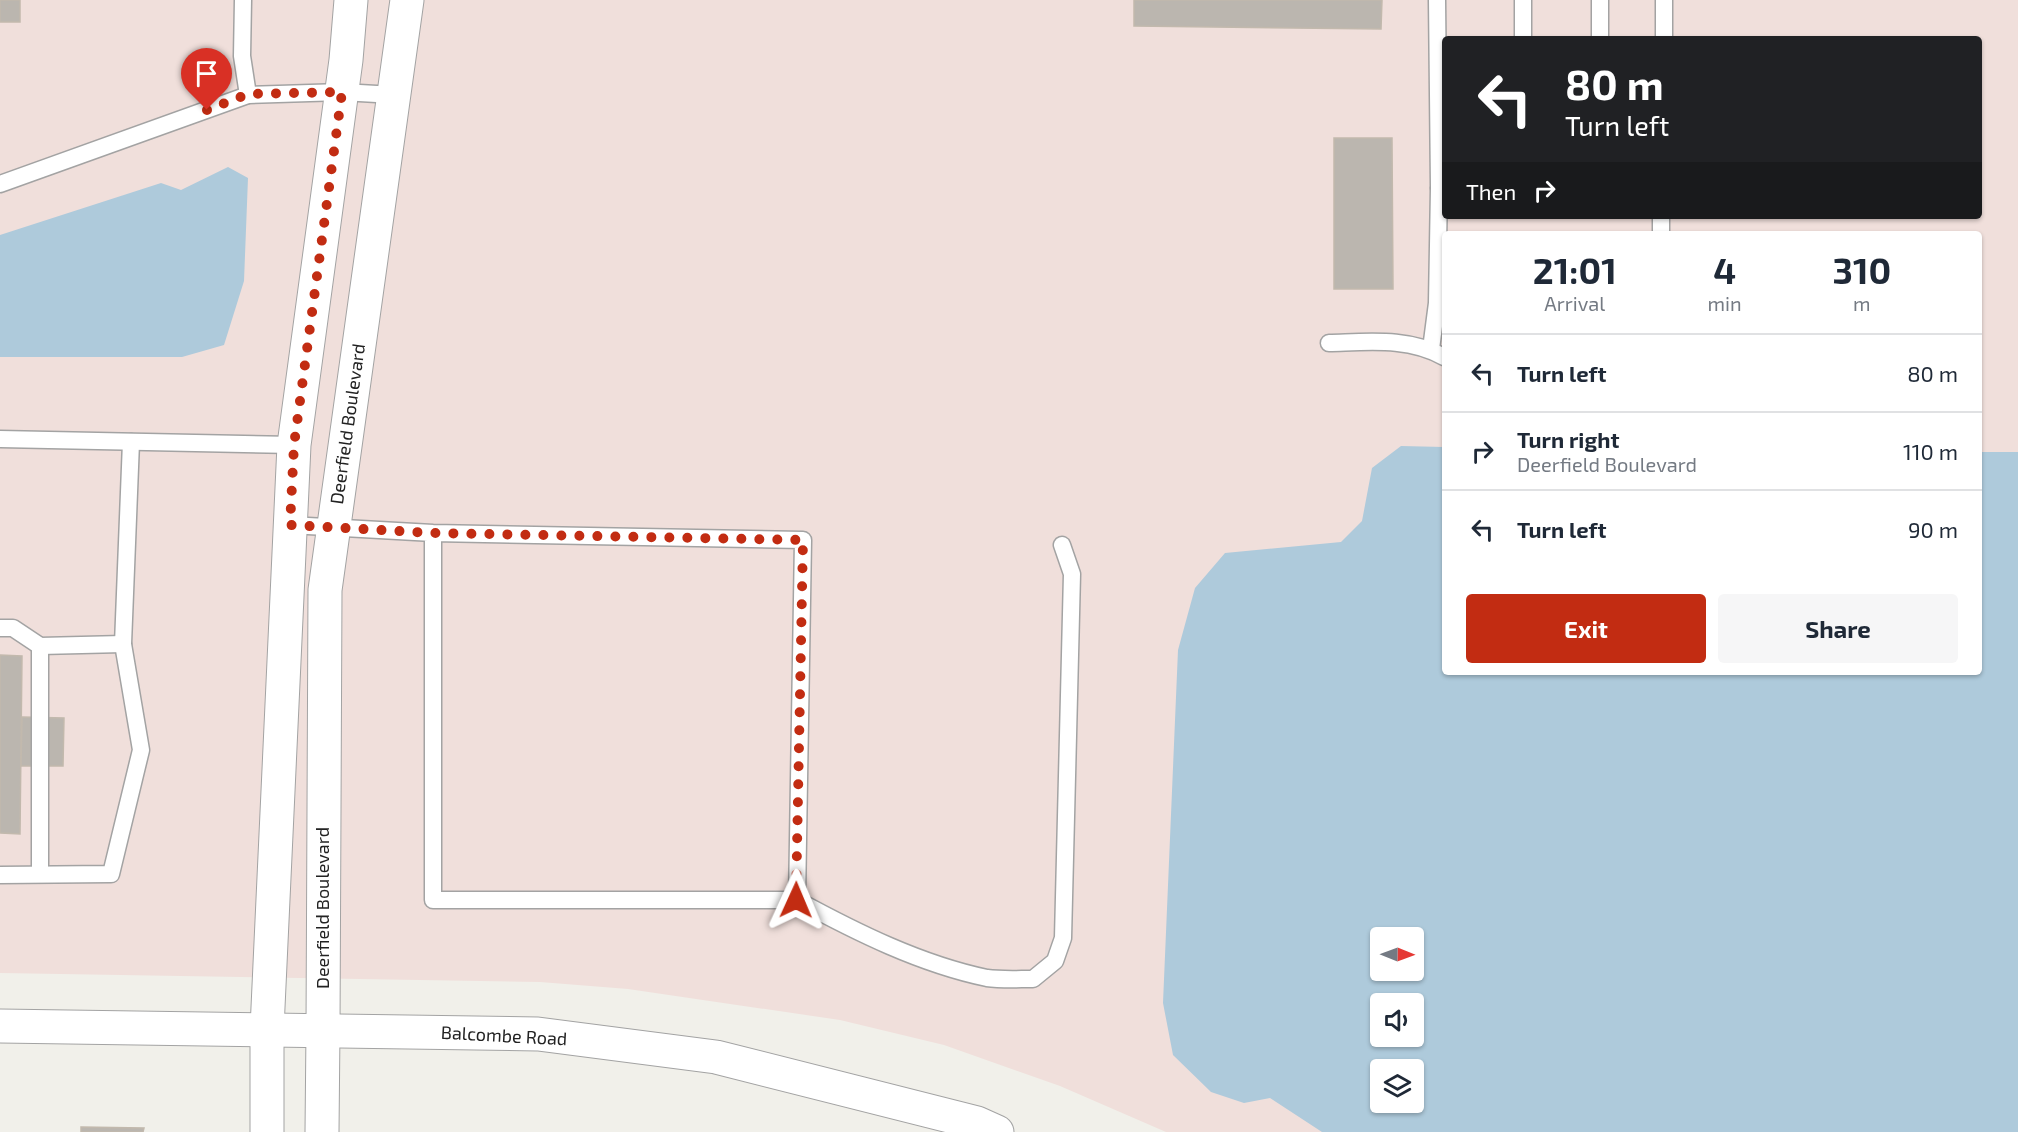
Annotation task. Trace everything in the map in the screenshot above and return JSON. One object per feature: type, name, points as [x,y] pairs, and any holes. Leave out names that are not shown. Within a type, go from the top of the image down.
[{"type":"street","points":[[267,1132],[267,1029],[294,445],[342,92],[351,0]]},
{"type":"street","name":"Deerfield Boulevard","points":[[322,1132],[325,590],[407,0]]},
{"type":"street","name":"Balcombe Road","points":[[0,1026],[538,1034],[716,1057],[977,1123],[997,1132]]},
{"type":"lane","points":[[243,0],[242,56],[248,94]]},
{"type":"lane","points":[[1329,343],[1397,342],[1438,353],[1442,189],[1437,0]]},
{"type":"lane","points":[[1523,0],[1523,36]]},
{"type":"lane","points":[[1600,0],[1600,36]]},
{"type":"lane","points":[[1664,0],[1664,36]]},
{"type":"lane","points":[[0,184],[248,94],[342,92],[394,95]]},
{"type":"lane","points":[[0,439],[294,445]]},
{"type":"lane","points":[[0,874],[111,873],[141,750],[123,644],[131,441]]},
{"type":"lane","points":[[290,525],[433,533],[803,540],[796,900]]},
{"type":"lane","points":[[433,533],[433,900],[796,900],[840,923],[935,964],[989,978],[1033,979],[1055,961],[1063,938],[1072,574],[1062,545]]},
{"type":"lane","points":[[0,628],[13,628],[40,646],[123,644]]},
{"type":"lane","points":[[40,646],[40,874]]},
{"type":"shaded area","points":[[0,0],[2018,0],[2018,598],[1982,598],[1982,231],[1442,231],[1442,675],[1446,675],[1727,1132],[1166,1132],[1060,1086],[944,1045],[840,1020],[628,989],[540,982],[0,973]]},
{"type":"water","points":[[228,167],[248,178],[244,281],[224,345],[182,357],[0,357],[0,235],[161,183],[181,190]]},
{"type":"water","points":[[1401,446],[1442,447],[1442,675],[1982,675],[1982,452],[2018,452],[2018,1132],[1322,1132],[1270,1098],[1244,1103],[1211,1092],[1173,1055],[1163,1003],[1178,650],[1195,588],[1225,553],[1341,542],[1362,521],[1372,468]]},
{"type":"building","points":[[0,0],[20,0],[20,22],[0,22]]},
{"type":"building","points":[[1134,0],[1382,0],[1381,29],[1134,26]]},
{"type":"building","points":[[1334,138],[1392,138],[1393,289],[1334,289]]},
{"type":"building","points":[[0,655],[22,656],[20,834],[0,833]]},
{"type":"building","points":[[22,717],[64,718],[63,766],[21,766]]},
{"type":"building","points":[[81,1127],[144,1128],[143,1132],[81,1132]]},
{"type":"route","points":[[207,110],[248,94],[342,92],[294,445],[290,525],[433,533],[803,540],[796,900]]}]
